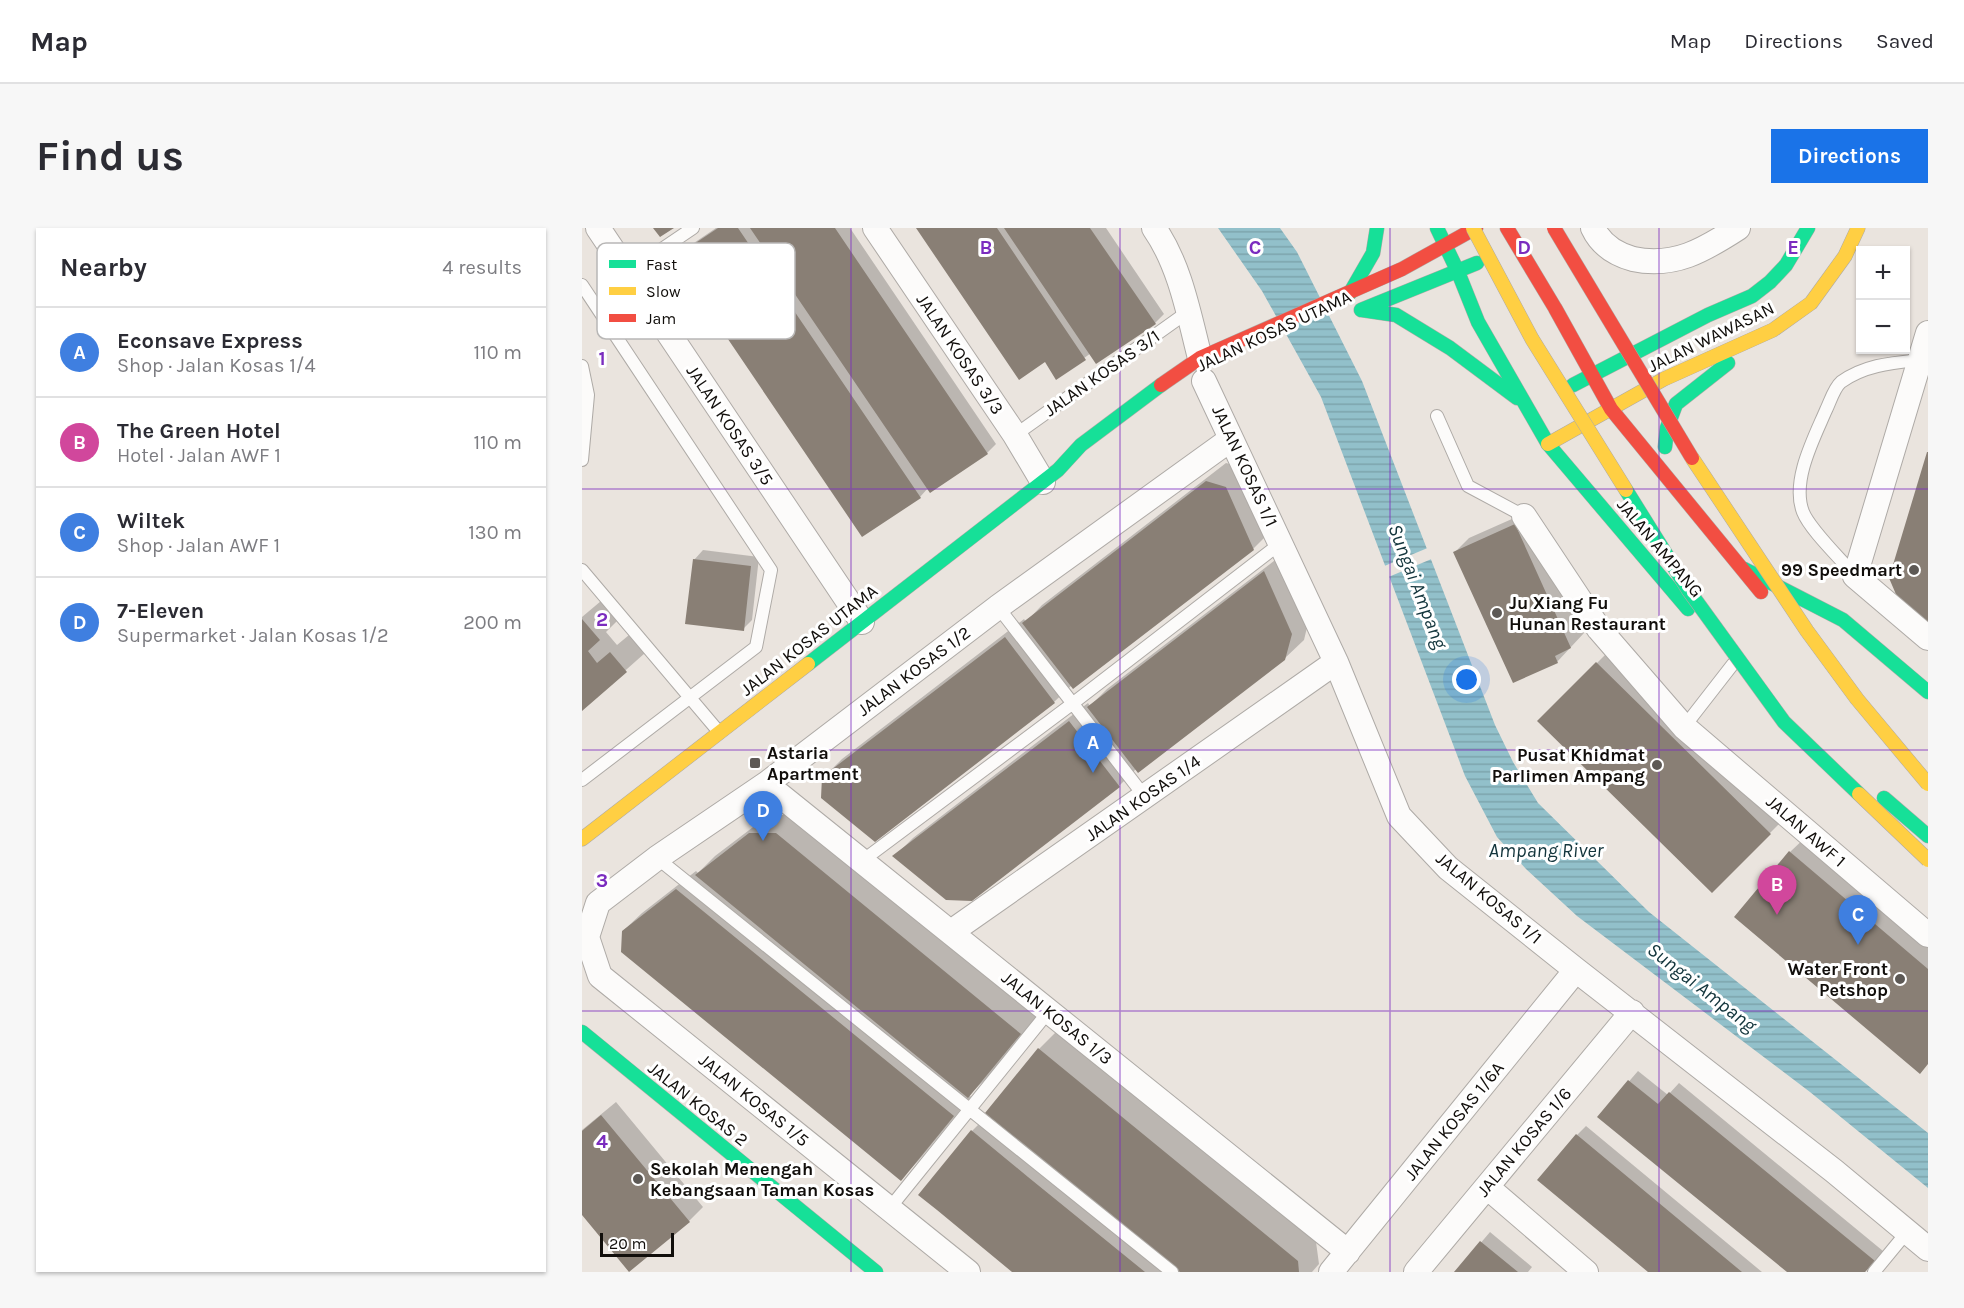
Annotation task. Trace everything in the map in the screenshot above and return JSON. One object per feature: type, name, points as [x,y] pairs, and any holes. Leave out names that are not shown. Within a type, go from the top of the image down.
[{"type":"main road","points":[[1345,295],[1373,253],[1377,228]]},
{"type":"main road","name":"JALAN AMPANG","points":[[1437,228],[1478,322],[1539,401],[1548,444],[1733,664],[1928,836]]},
{"type":"main road","points":[[1474,228],[1532,339],[1689,591],[1784,722],[1928,860]]},
{"type":"main road","name":"JALAN KOSAS UTAMA","points":[[582,839],[1051,476],[1081,445],[1133,404],[1206,371],[1345,295],[1402,269],[1474,228]]},
{"type":"main road","points":[[1508,228],[1507,249],[1556,308],[1611,409],[1744,569],[1771,605]]},
{"type":"main road","points":[[1554,228],[1636,371],[1752,552],[1848,687],[1928,783]]},
{"type":"main road","name":"JALAN WAWASAN","points":[[1539,401],[1708,315],[1752,296],[1786,265],[1808,228]]},
{"type":"main road","name":"JALAN WAWASAN","points":[[1548,444],[1664,379],[1773,330],[1811,303],[1845,256],[1858,228]]},
{"type":"main road","name":"JALAN KOSAS UTAMA","points":[[1347,317],[1458,272],[1507,249]]},
{"type":"main road","points":[[1556,308],[1622,328],[1632,327]]},
{"type":"main road","points":[[1362,310],[1396,315],[1539,401]]},
{"type":"main road","points":[[1665,322],[1708,315]]},
{"type":"main road","points":[[1669,479],[1665,445],[1667,428],[1676,404],[1773,330]]},
{"type":"main road","name":"JALAN KOSAS UTAMA","points":[[1051,476],[1088,460]]},
{"type":"main road","points":[[1744,569],[1843,620],[1928,692]]},
{"type":"main road","points":[[1791,632],[1928,783]]},
{"type":"main road","name":"JALAN KOSAS 2","points":[[582,1032],[864,1269]]},
{"type":"street","name":"JALAN KOSAS 3/5","points":[[598,228],[608,243]]},
{"type":"street","name":"JALAN KOSAS 3/3","points":[[875,228],[1015,435],[1051,476]]},
{"type":"street","points":[[1154,228],[1166,245],[1189,311],[1206,371]]},
{"type":"street","points":[[1593,228],[1598,238],[1619,255],[1650,262],[1678,259],[1710,246],[1738,228]]},
{"type":"street","points":[[1928,333],[1855,576],[1928,638]]},
{"type":"street","name":"JALAN KOSAS 3/5","points":[[673,339],[862,622]]},
{"type":"street","name":"JALAN KOSAS 1/1","points":[[1206,371],[1231,439],[1336,662],[1399,816],[1448,868],[1834,1171],[1928,1249]]},
{"type":"street","name":"JALAN KOSAS 1/2","points":[[598,903],[657,858],[766,784],[998,607],[1231,439]]},
{"type":"street","name":"JALAN AWF 1","points":[[1524,516],[1599,629],[1684,727],[1928,935]]},
{"type":"street","name":"JALAN KOSAS 1/4","points":[[951,932],[1336,662]]},
{"type":"street","name":"JALAN KOSAS 1/3","points":[[766,784],[1348,1252]]},
{"type":"street","name":"JALAN KOSAS 1/5","points":[[598,903],[587,937],[600,976],[968,1272]]},
{"type":"street","name":"JALAN KOSAS 1/6A","points":[[1331,1272],[1576,970]]},
{"type":"street","name":"JALAN KOSAS 1/6","points":[[1416,1272],[1632,1012]]},
{"type":"street","points":[[1486,1187],[1586,1272]]},
{"type":"lane","points":[[671,243],[693,228]]},
{"type":"lane","points":[[582,285],[597,308]]},
{"type":"lane","name":"JALAN KOSAS 3/1","points":[[1015,435],[1189,311]]},
{"type":"lane","points":[[582,780],[756,647],[771,570],[618,339]]},
{"type":"lane","points":[[1855,576],[1812,526],[1803,512],[1799,491],[1808,451],[1838,384],[1857,372],[1879,364],[1920,360]]},
{"type":"lane","points":[[582,366],[588,396],[582,460]]},
{"type":"lane","points":[[1437,416],[1468,486],[1524,516]]},
{"type":"lane","points":[[862,861],[1072,704],[1281,543]]},
{"type":"lane","points":[[582,570],[720,732]]},
{"type":"lane","points":[[998,607],[1145,797]]},
{"type":"lane","points":[[1684,727],[1733,664]]},
{"type":"lane","points":[[657,858],[1172,1272]]},
{"type":"lane","points":[[889,1209],[1049,1011]]},
{"type":"lane","points":[[1874,1272],[1907,1233]]},
{"type":"water","name":"Ampang River","points":[[1218,228],[1280,228],[1297,252],[1362,381],[1495,725],[1513,762],[1538,803],[1649,912],[1928,1133],[1928,1188],[1810,1092],[1577,916],[1526,869],[1497,837],[1465,776],[1321,397],[1262,291]]},
{"type":"pier","points":[[1430,547],[1434,558],[1386,578],[1382,567]]},
{"type":"building","points":[[653,228],[674,228],[660,237]]},
{"type":"building","points":[[718,228],[738,228],[748,243],[696,243]]},
{"type":"building","points":[[750,228],[835,228],[988,454],[930,493],[795,294],[795,243],[760,243]]},
{"type":"building","points":[[916,228],[997,228],[1086,360],[1056,380],[1045,362],[1019,380]]},
{"type":"building","points":[[1004,228],[1090,228],[1156,324],[1096,364]]},
{"type":"building","points":[[795,312],[921,498],[862,537],[728,339],[795,339]]},
{"type":"building","points":[[1927,452],[1928,635],[1904,613],[1889,578]]},
{"type":"building","points":[[1206,481],[1226,487],[1254,550],[1073,689],[1022,623]]},
{"type":"building","points":[[1515,524],[1571,648],[1555,656],[1558,663],[1513,683],[1453,552]]},
{"type":"building","points":[[693,559],[751,566],[744,631],[685,624]]},
{"type":"building","points":[[1264,571],[1292,634],[1285,660],[1138,773],[1087,707]]},
{"type":"building","points":[[582,619],[600,640],[588,651],[597,663],[610,652],[627,672],[582,711]]},
{"type":"building","points":[[1005,637],[1055,703],[875,842],[821,798],[822,777]]},
{"type":"building","points":[[1596,662],[1771,834],[1712,893],[1537,721]]},
{"type":"building","points":[[1069,721],[1120,787],[972,901],[946,900],[892,856]]},
{"type":"building","points":[[749,833],[776,833],[1021,1034],[968,1098],[695,875]]},
{"type":"building","points":[[1789,851],[1928,969],[1928,1064],[1920,1074],[1734,917]]},
{"type":"building","points":[[676,889],[954,1116],[901,1181],[621,952],[622,931]]},
{"type":"building","points":[[1038,1048],[1298,1261],[1299,1272],[1180,1272],[985,1113]]},
{"type":"building","points":[[1628,1080],[1658,1104],[1669,1092],[1875,1261],[1865,1272],[1787,1272],[1597,1117]]},
{"type":"building","points":[[601,1115],[690,1222],[629,1272],[582,1215],[582,1131]]},
{"type":"building","points":[[971,1130],[1145,1272],[1012,1272],[918,1195]]},
{"type":"building","points":[[1576,1134],[1742,1272],[1648,1272],[1537,1180]]},
{"type":"building","points":[[1480,1241],[1518,1272],[1454,1272]]},
{"type":"traffic: fast","points":[[1350,293],[1373,253],[1377,228]]},
{"type":"traffic: fast","points":[[1437,228],[1478,322],[1548,444],[1688,609]]},
{"type":"traffic: fast","points":[[1573,385],[1708,315],[1752,296],[1786,265],[1808,228]]},
{"type":"traffic: fast","points":[[1361,310],[1477,263]]},
{"type":"traffic: fast","points":[[1362,310],[1396,315],[1450,348],[1517,398]]},
{"type":"traffic: fast","points":[[1665,447],[1667,428],[1676,404],[1728,363]]},
{"type":"traffic: fast","points":[[808,664],[1058,470],[1081,445],[1161,385]]},
{"type":"traffic: fast","points":[[1626,490],[1689,591],[1784,722],[1859,794]]},
{"type":"traffic: fast","points":[[1744,569],[1843,620],[1928,692]]},
{"type":"traffic: fast","points":[[1884,798],[1928,836]]},
{"type":"traffic: fast","points":[[582,1032],[876,1272]]},
{"type":"traffic: slow","points":[[1473,228],[1532,339],[1626,490]]},
{"type":"traffic: slow","points":[[1548,444],[1664,379],[1773,330],[1811,303],[1845,256],[1858,228]]},
{"type":"traffic: slow","points":[[1692,458],[1807,631],[1857,699],[1928,784]]},
{"type":"traffic: slow","points":[[582,839],[808,664]]},
{"type":"traffic: slow","points":[[1859,794],[1928,860]]},
{"type":"traffic: jam","points":[[1161,385],[1200,358],[1402,269],[1476,228]]},
{"type":"traffic: jam","points":[[1507,228],[1611,409],[1761,592]]},
{"type":"traffic: jam","points":[[1554,228],[1692,458]]},
{"type":"place","name":"99 Speedmart","points":[[1914,570]]},
{"type":"place","name":"Ju Xiang Fu Hunan Restaurant","points":[[1497,613]]},
{"type":"place","name":"Astaria Apartment","points":[[755,763]]},
{"type":"place","name":"Pusat Khidmat Parlimen Ampang","points":[[1657,765]]},
{"type":"place","name":"Econsave Express","points":[[1093,773]]},
{"type":"place","name":"7-Eleven","points":[[763,841]]},
{"type":"place","name":"The Green Hotel","points":[[1777,915]]},
{"type":"place","name":"Wiltek","points":[[1858,945]]},
{"type":"place","name":"Water Front Petshop","points":[[1900,979]]},
{"type":"place","name":"Sekolah Menengah Kebangsaan Taman Kosas","points":[[638,1179]]},
{"type":"water label","name":"Sungai Ampang","points":[[1418,586]]},
{"type":"water label","name":"Sungai Ampang","points":[[1702,987]]}]
